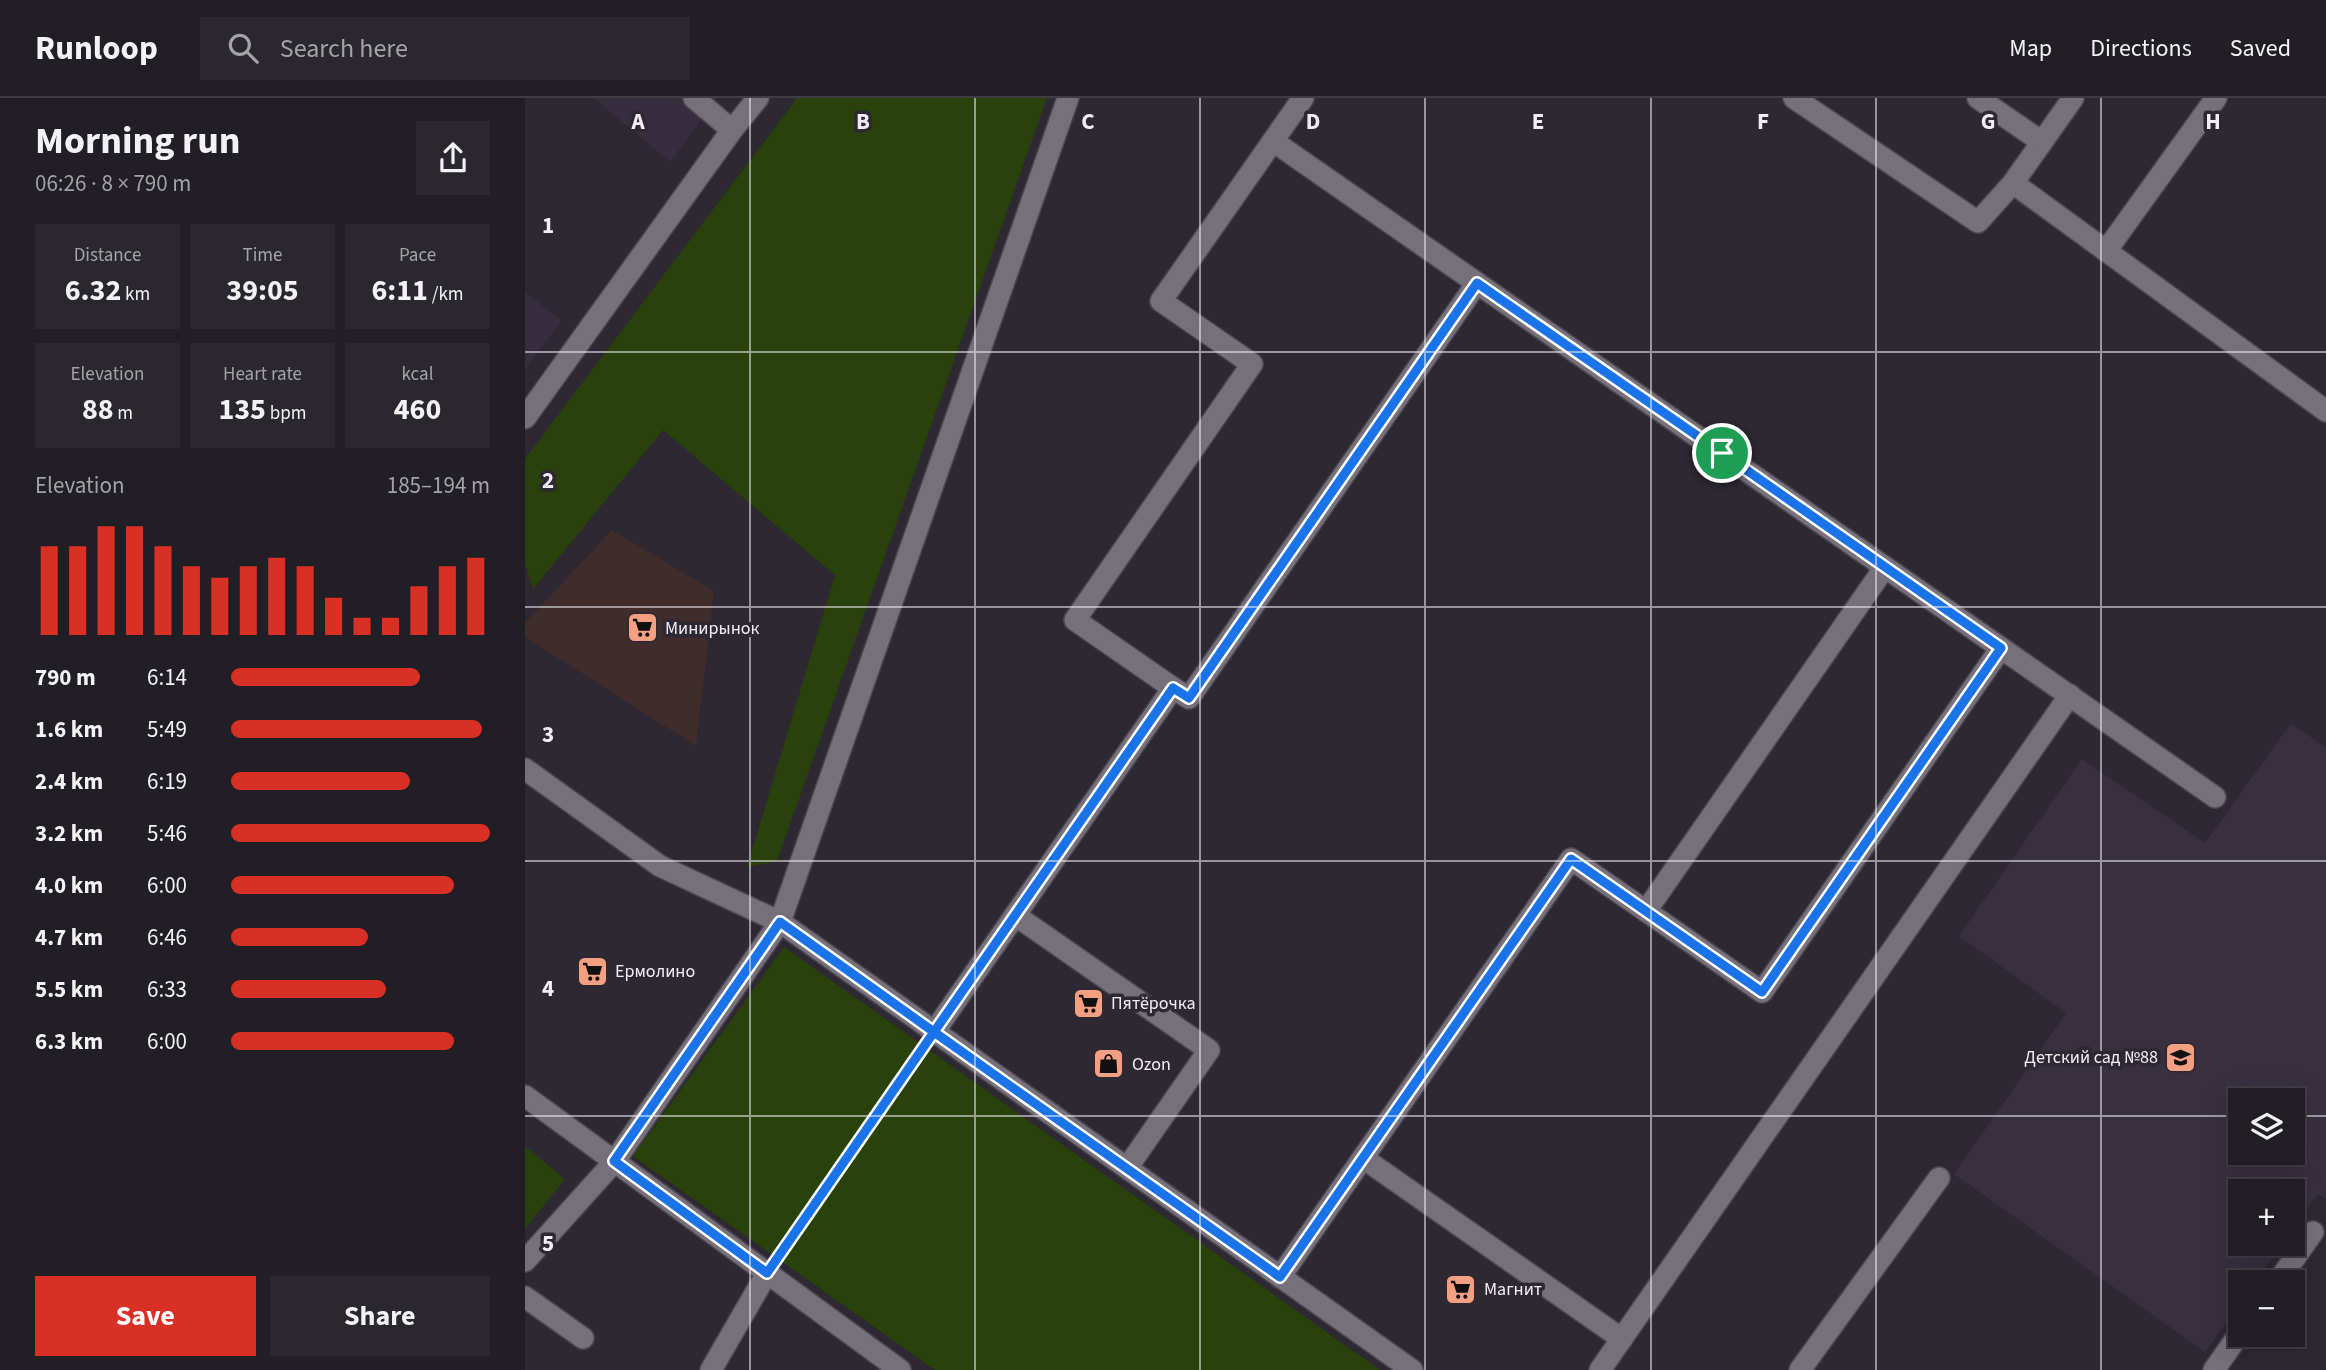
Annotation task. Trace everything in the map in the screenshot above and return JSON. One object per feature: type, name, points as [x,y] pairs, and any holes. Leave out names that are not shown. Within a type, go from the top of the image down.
[{"type":"street","points":[[694,98],[732,130]]},
{"type":"street","points":[[525,418],[732,130],[758,98]]},
{"type":"street","points":[[525,1261],[614,1161],[780,922],[1068,98]]},
{"type":"street","points":[[1303,98],[1161,301],[1252,364],[1075,620],[1189,698],[1477,283]]},
{"type":"street","points":[[1794,98],[1978,222],[2013,183],[2073,98]]},
{"type":"street","points":[[1978,98],[2042,142]]},
{"type":"street","points":[[2106,251],[2216,98]]},
{"type":"street","points":[[1273,141],[2215,797]]},
{"type":"street","points":[[2013,183],[2326,411]]},
{"type":"street","points":[[1646,911],[1885,567]]},
{"type":"street","points":[[1280,1277],[1571,859],[1762,992],[2001,648]]},
{"type":"street","points":[[934,1032],[1173,688]]},
{"type":"street","points":[[1600,1370],[2070,695]]},
{"type":"street","points":[[531,776],[660,866],[780,922],[1412,1370]]},
{"type":"street","points":[[1015,915],[1209,1051],[1127,1168]]},
{"type":"street","points":[[525,1096],[900,1370]]},
{"type":"street","points":[[1363,1158],[1622,1339]]},
{"type":"street","points":[[1801,1370],[1939,1178]]},
{"type":"street","points":[[2286,1270],[2313,1232]]},
{"type":"street","points":[[711,1370],[767,1273]]},
{"type":"street","points":[[525,1297],[583,1338]]},
{"type":"street","points":[[2214,1370],[2230,1347]]},
{"type":"path","points":[[767,1273],[934,1032]]},
{"type":"shaded area","points":[[594,98],[717,98],[670,162]]},
{"type":"shaded area","points":[[525,293],[562,320],[525,369]]},
{"type":"shaded area","points":[[612,530],[714,591],[696,746],[525,637],[525,623]]},
{"type":"shaded area","name":"Детский сад №88","points":[[2291,723],[2326,748],[2326,1199],[2318,1194],[2305,1212],[2305,1179],[2228,1179],[2228,1256],[2273,1256],[2263,1270],[2228,1270],[2228,1320],[2205,1352],[1954,1174],[2066,1013],[1959,936],[2082,759],[2205,843]]},
{"type":"green space","points":[[797,98],[1047,98],[777,861],[747,867],[835,575],[663,430],[533,589],[525,563],[525,459]]},
{"type":"green space","points":[[784,947],[1380,1370],[935,1370],[633,1156]]},
{"type":"green space","points":[[525,1146],[565,1179],[525,1229]]},
{"type":"place","name":"Минирынок","points":[[642,628]]},
{"type":"place","name":"Ермолино","points":[[592,971]]},
{"type":"place","name":"Пятёрочка","points":[[1088,1003]]},
{"type":"place","name":"Детский сад №88","points":[[2181,1057]]},
{"type":"place","name":"Ozon","points":[[1109,1064]]},
{"type":"place","name":"Магнит","points":[[1461,1289]]},
{"type":"route","points":[[1722,453],[1477,283],[1189,698],[1173,688],[934,1032],[780,922],[614,1161],[767,1273],[934,1032],[1280,1277],[1571,859],[1762,992],[2001,648],[1722,453]]}]
